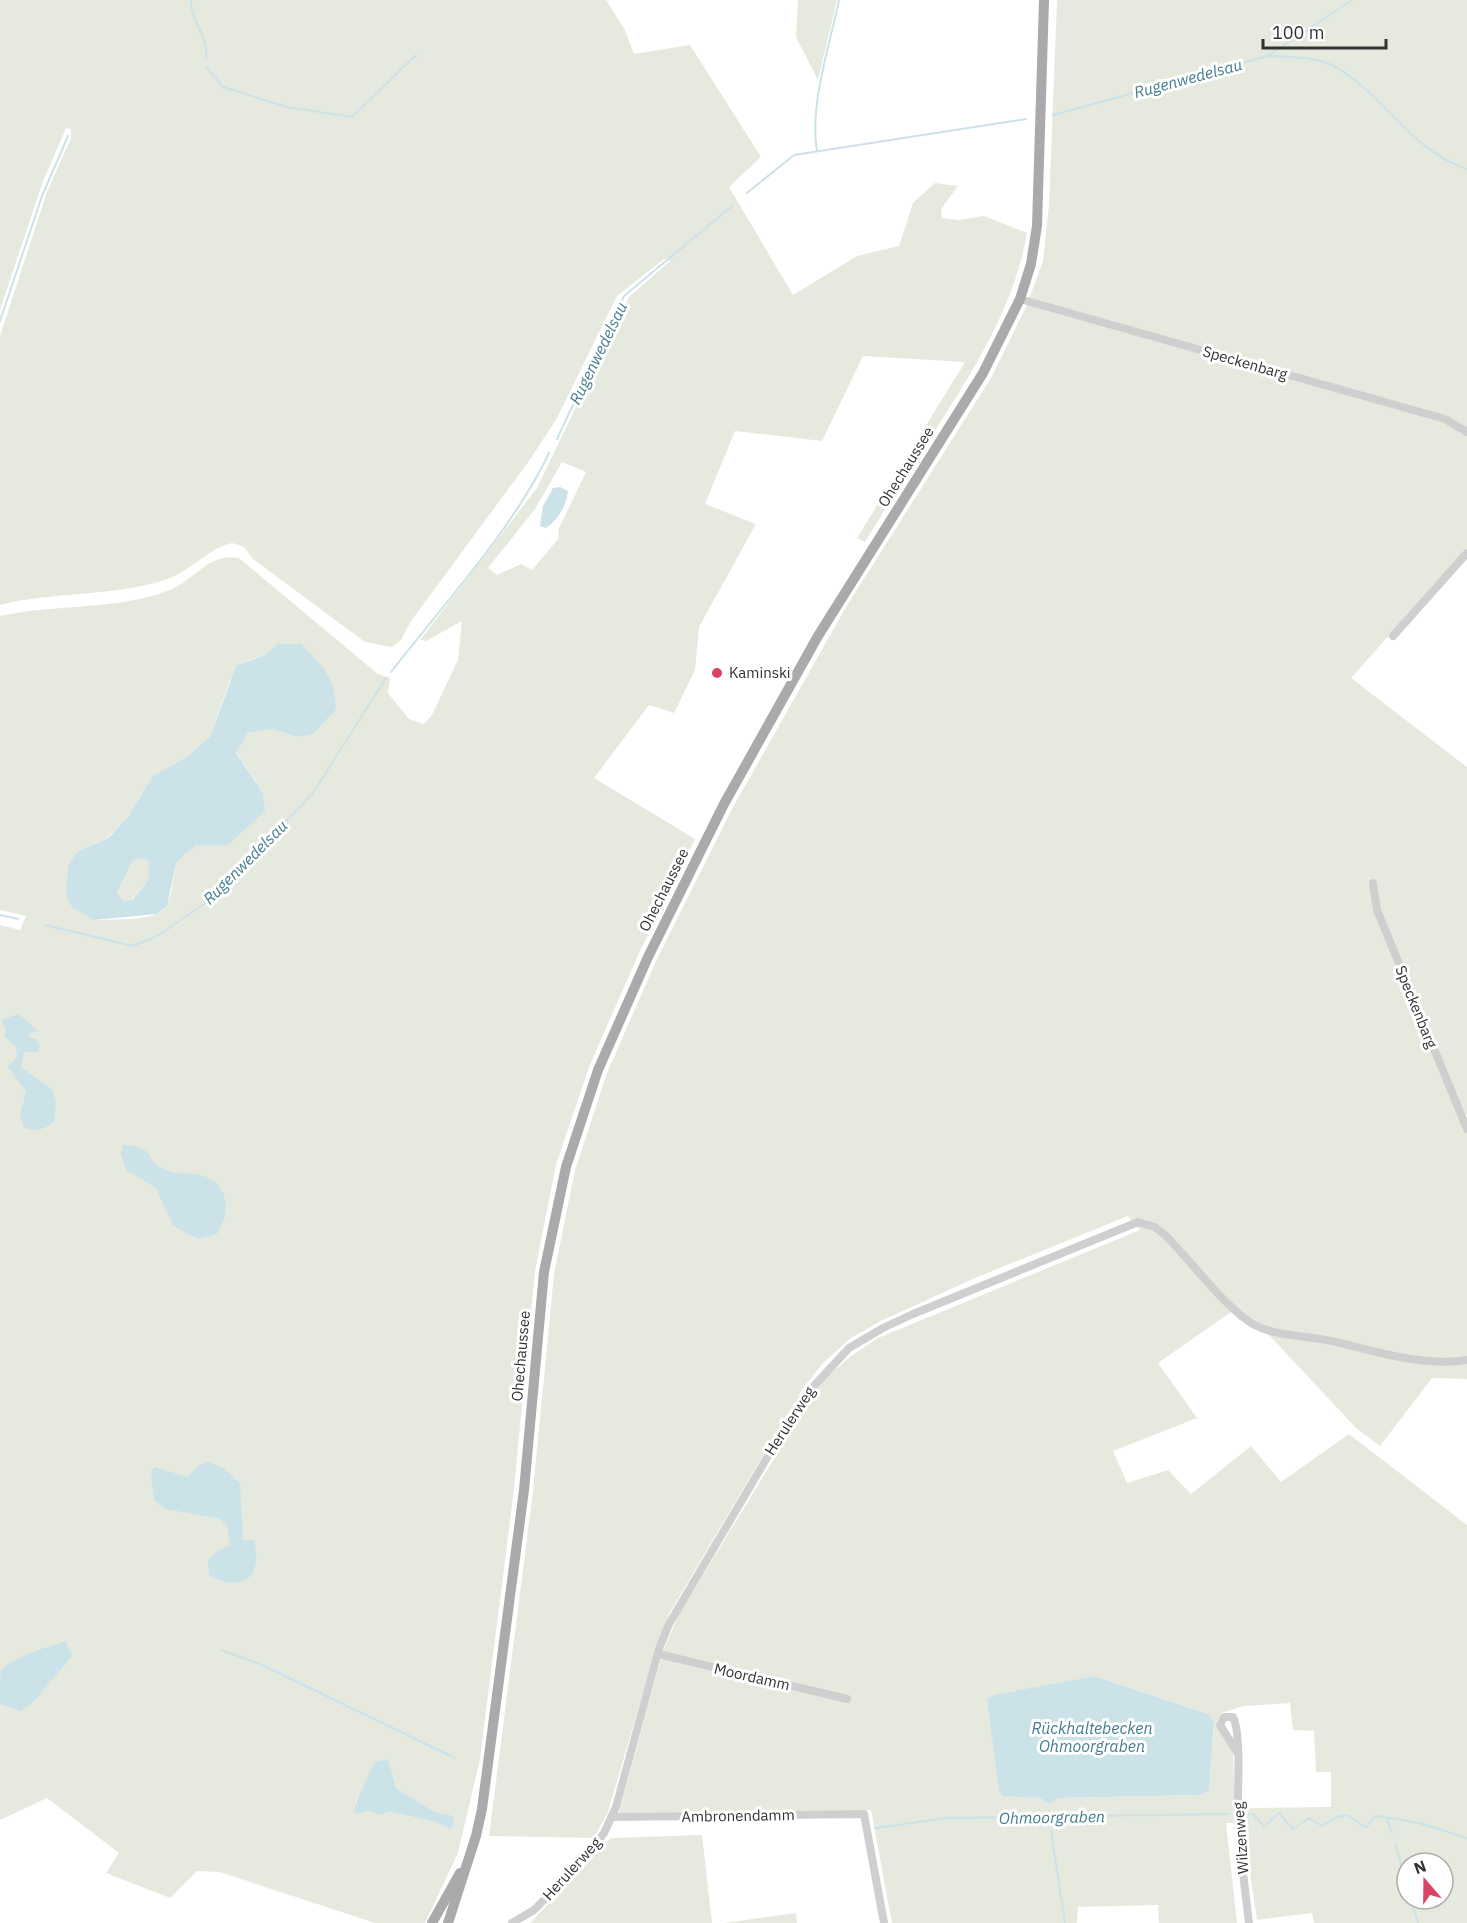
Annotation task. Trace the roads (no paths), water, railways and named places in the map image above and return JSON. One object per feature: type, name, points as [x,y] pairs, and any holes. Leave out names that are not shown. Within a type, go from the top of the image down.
[{"type":"main road","name":"Ohechaussee","points":[[468,1857],[482,1809],[524,1490],[544,1272],[566,1167],[598,1070],[648,957],[724,804],[818,636],[982,373],[1020,299],[1031,264],[1037,226],[1044,0]]},
{"type":"main road","points":[[432,1923],[468,1857]]},
{"type":"main road","points":[[447,1923],[468,1857]]},
{"type":"street","name":"Speckenbarg","points":[[1020,299],[1444,419],[1467,432]]},
{"type":"street","points":[[1394,636],[1467,553]]},
{"type":"street","name":"Speckenbarg","points":[[1373,883],[1377,910],[1467,1129]]},
{"type":"street","name":"Herulerweg","points":[[512,1923],[534,1910],[590,1853],[612,1817],[638,1732],[658,1654],[678,1606],[801,1400],[849,1348],[882,1328],[1138,1222],[1155,1227],[1165,1235],[1250,1323],[1384,1354],[1455,1362],[1467,1360]]},
{"type":"street","name":"Moordamm","points":[[658,1654],[847,1699]]},
{"type":"street","name":"Wilzenweg","points":[[1237,1752],[1241,1858],[1249,1923]]},
{"type":"street","name":"Ambronendamm","points":[[612,1817],[864,1814],[884,1923]]},
{"type":"street","points":[[442,1904],[442,1915],[447,1923]]},
{"type":"water","points":[[560,487],[568,491],[564,507],[550,525],[546,528],[540,526],[543,506],[553,488]]},
{"type":"water","points":[[277,644],[301,644],[316,659],[330,680],[336,709],[313,734],[298,737],[271,729],[248,733],[236,753],[263,793],[265,811],[227,846],[197,845],[184,854],[176,864],[167,906],[157,914],[93,920],[72,907],[66,897],[68,865],[78,851],[108,838],[129,815],[153,776],[186,757],[210,737],[236,666],[265,655]],"holes":[[[142,858],[149,862],[149,879],[133,899],[124,901],[117,893],[133,861]]]},
{"type":"water","points":[[18,1014],[39,1031],[31,1032],[28,1037],[37,1039],[40,1047],[37,1052],[24,1052],[21,1067],[53,1090],[56,1103],[54,1121],[40,1129],[24,1128],[20,1116],[26,1091],[8,1067],[17,1056],[16,1047],[3,1035],[6,1032],[2,1020]]},
{"type":"water","points":[[123,1145],[145,1150],[158,1166],[164,1169],[201,1175],[218,1185],[226,1208],[222,1226],[217,1234],[199,1239],[173,1226],[156,1188],[126,1170],[121,1154]]},
{"type":"water","points":[[208,1462],[224,1468],[240,1483],[243,1540],[254,1540],[256,1553],[253,1573],[241,1582],[221,1581],[209,1576],[208,1560],[220,1549],[230,1546],[227,1526],[220,1519],[166,1509],[154,1500],[151,1472],[155,1467],[187,1477],[199,1465]]},
{"type":"water","points":[[66,1641],[72,1656],[34,1701],[21,1711],[0,1704],[1,1671],[5,1666],[31,1653]]},
{"type":"water","name":"Rückhaltebecken Ohmoorgraben","points":[[1094,1676],[1208,1714],[1214,1722],[1209,1791],[1200,1795],[1059,1798],[1049,1804],[1040,1798],[1003,1796],[999,1791],[987,1699],[994,1695]]},
{"type":"water","points":[[388,1759],[396,1788],[435,1812],[455,1816],[452,1829],[432,1821],[390,1812],[380,1815],[368,1811],[355,1814],[359,1795],[374,1762]]},
{"type":"waterway","points":[[191,0],[193,15],[203,36],[206,60]]},
{"type":"waterway","points":[[817,151],[815,133],[818,95],[839,0]]},
{"type":"waterway","points":[[1269,55],[1352,0]]},
{"type":"waterway","points":[[206,66],[223,87],[287,107],[352,117],[416,55]]},
{"type":"waterway","name":"Rugenwedelsau","points":[[1053,115],[1268,56],[1309,58],[1332,65],[1350,76],[1429,149],[1467,169]]},
{"type":"waterway","name":"Rugenwedelsau","points":[[747,193],[794,155],[1026,119]]},
{"type":"waterway","points":[[0,321],[42,196],[68,136]]},
{"type":"waterway","name":"Rugenwedelsau","points":[[557,439],[624,296],[732,206]]},
{"type":"waterway","name":"Rugenwedelsau","points":[[391,672],[497,538],[534,481],[549,453]]},
{"type":"waterway","name":"Rugenwedelsau","points":[[45,925],[133,946],[159,935],[216,896],[313,793],[386,678]]},
{"type":"waterway","name":"Rugenwedelsau","points":[[0,915],[18,919]]},
{"type":"waterway","points":[[221,1650],[260,1664],[455,1758]]},
{"type":"waterway","name":"Ohmoorgraben","points":[[1049,1813],[1050,1822]]},
{"type":"waterway","name":"Ohmoorgraben","points":[[1247,1814],[1253,1814],[1264,1827],[1279,1813],[1293,1829],[1309,1818],[1322,1826],[1337,1817],[1348,1815],[1366,1828],[1373,1818],[1378,1816],[1419,1823],[1467,1838]]},
{"type":"waterway","name":"Ohmoorgraben","points":[[875,1828],[948,1818],[1229,1814]]},
{"type":"waterway","points":[[1387,1819],[1392,1833]]},
{"type":"waterway","points":[[1051,1831],[1065,1923]]},
{"type":"waterway","points":[[1395,1843],[1397,1851]]},
{"type":"waterway","points":[[1414,1911],[1418,1923]]},
{"type":"place","name":"Kaminski","points":[[717,673]]}]
